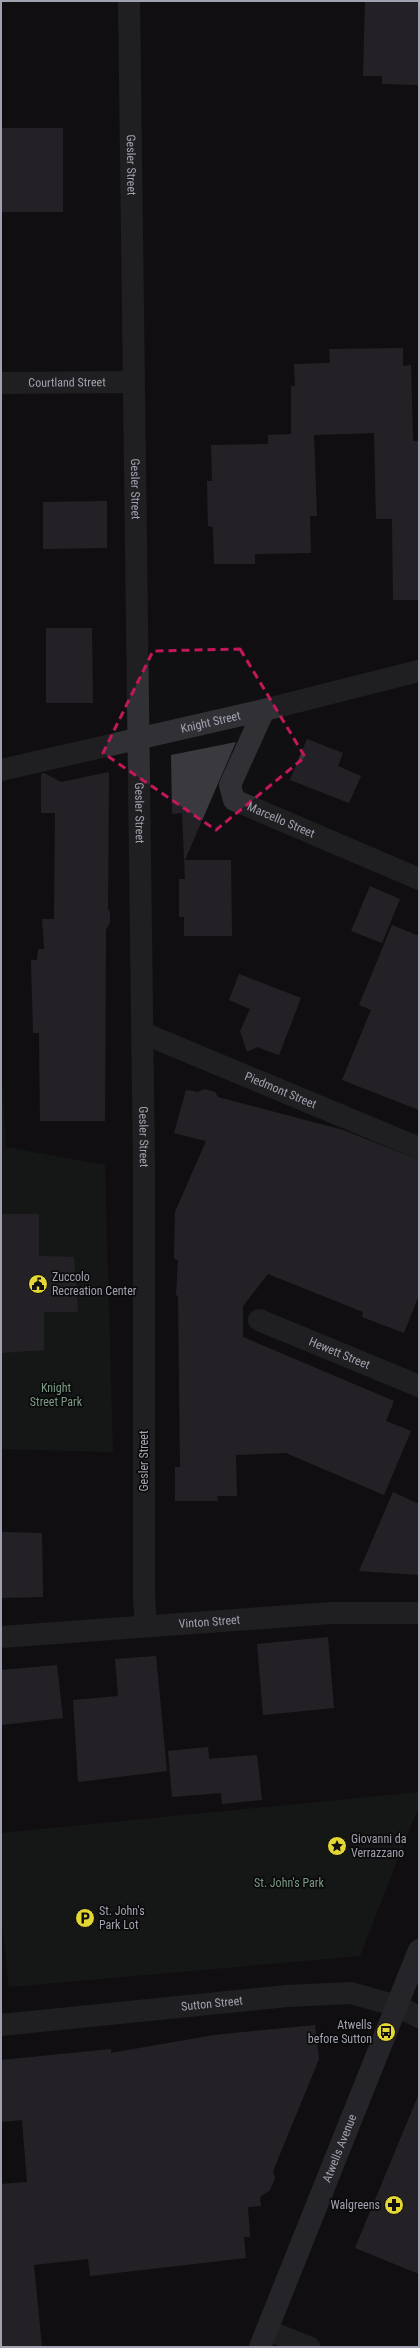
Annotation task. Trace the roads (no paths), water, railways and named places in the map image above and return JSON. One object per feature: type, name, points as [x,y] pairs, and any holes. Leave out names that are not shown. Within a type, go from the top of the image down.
[{"type":"main road","name":"Atwells Avenue","points":[[263,2338],[419,1950]]},
{"type":"street","name":"Gesler Street","points":[[129,1],[139,737],[142,1032],[144,1596],[146,1626]]},
{"type":"street","name":"Courtland Street","points":[[1,383],[134,382]]},
{"type":"street","name":"Knight Street","points":[[1,770],[139,737],[264,710],[419,671]]},
{"type":"street","name":"Marcello Street","points":[[264,710],[230,785],[234,800],[251,809],[419,879]]},
{"type":"street","name":"Piedmont Street","points":[[142,1032],[419,1148]]},
{"type":"street","name":"Hewett Street","points":[[259,1320],[419,1386]]},
{"type":"street","name":"Vinton Street","points":[[1,1637],[331,1613],[419,1614]]},
{"type":"street","name":"Sutton Street","points":[[1,2025],[324,1994],[351,1993],[397,2006],[419,2017]]},
{"type":"lane","points":[[263,2338],[310,2347]]},
{"type":"place","name":"Zuccolo Recreation Center","points":[[38,1284]]},
{"type":"place","name":"Giovanni da Verrazzano","points":[[337,1846]]},
{"type":"place","name":"St. John's Park Lot","points":[[85,1918]]},
{"type":"place","name":"Atwells before Sutton","points":[[386,2032]]},
{"type":"place","name":"Walgreens","points":[[394,2205]]},
{"type":"park label","name":"Knight Street Park","points":[[56,1395]]},
{"type":"park label","name":"St. John's Park","points":[[289,1883]]}]
